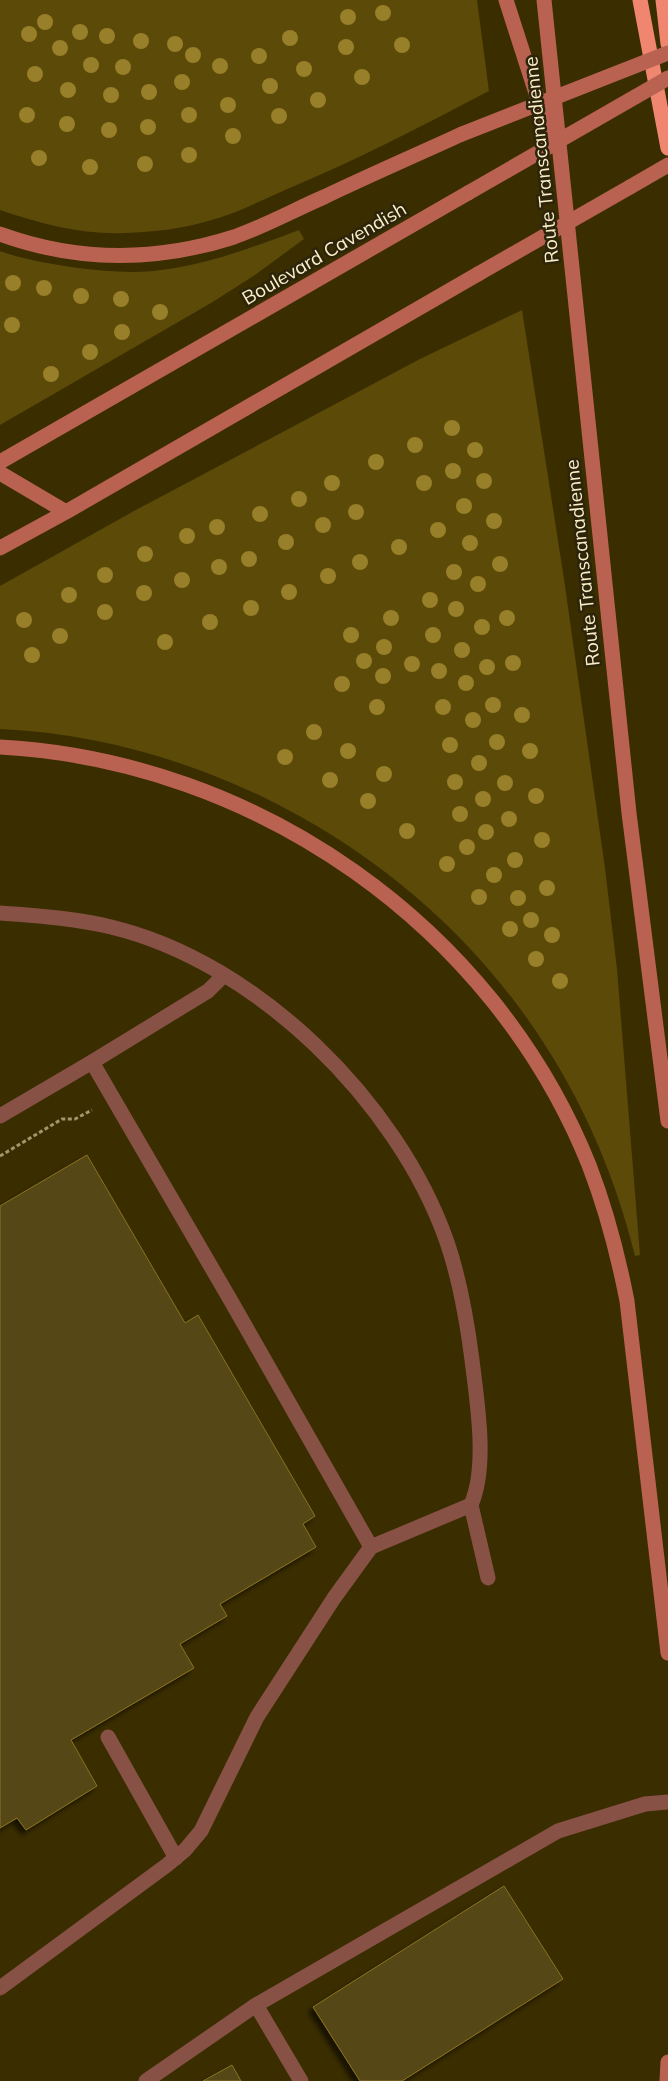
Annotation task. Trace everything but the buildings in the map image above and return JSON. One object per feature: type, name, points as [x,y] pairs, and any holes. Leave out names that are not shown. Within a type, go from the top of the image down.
[{"type":"highway","points":[[640,0],[668,148]]},
{"type":"highway","points":[[663,0],[668,44]]},
{"type":"main road","points":[[506,0],[562,175]]},
{"type":"main road","name":"Route Transcanadienne","points":[[544,0],[628,804],[668,1122]]},
{"type":"main road","points":[[0,234],[52,248],[90,254],[129,256],[166,254],[235,236],[271,222],[462,134],[668,53]]},
{"type":"main road","name":"Boulevard Cavendish","points":[[0,462],[668,78]]},
{"type":"main road","points":[[0,548],[66,512],[668,165]]},
{"type":"main road","points":[[630,187],[668,171]]},
{"type":"main road","points":[[0,473],[66,512]]},
{"type":"main road","points":[[0,747],[97,759],[148,771],[237,803],[283,826],[329,854],[406,910],[449,950],[515,1030],[544,1074],[589,1165],[618,1260],[628,1309],[668,1653]]},
{"type":"main road","points":[[666,2081],[668,2062]]},
{"type":"lane","points":[[0,913],[67,918],[112,927],[144,937],[224,975],[286,1018],[312,1042],[358,1092],[392,1137],[413,1169],[432,1209],[446,1241],[457,1278],[470,1343],[476,1399],[480,1470],[476,1492],[471,1504],[488,1578]]},
{"type":"lane","points":[[0,1116],[208,992],[224,975]]},
{"type":"lane","points":[[92,1062],[371,1547]]},
{"type":"lane","points":[[0,1988],[176,1858],[200,1831],[256,1717],[334,1598],[371,1547],[471,1504]]},
{"type":"lane","points":[[108,1737],[176,1858]]},
{"type":"lane","points":[[146,2081],[256,2005],[558,1831],[645,1804],[668,1802]]},
{"type":"lane","points":[[256,2005],[301,2081]]},
{"type":"path","points":[[0,1156],[62,1119],[75,1119],[99,1106]]},
{"type":"shaded area","points":[[0,0],[477,0],[489,91],[337,167],[218,218],[178,228],[136,233],[94,232],[62,228],[0,210]]},
{"type":"shaded area","points":[[299,230],[304,239],[255,275],[211,303],[0,425],[0,251],[29,259],[78,268],[140,272],[196,264],[248,249]]},
{"type":"shaded area","points":[[522,310],[564,579],[605,868],[617,969],[640,1255],[635,1256],[612,1182],[583,1111],[546,1046],[502,985],[452,930],[395,880],[333,836],[265,798],[202,771],[136,750],[102,742],[34,731],[0,729],[0,586],[134,511],[420,359]]}]
